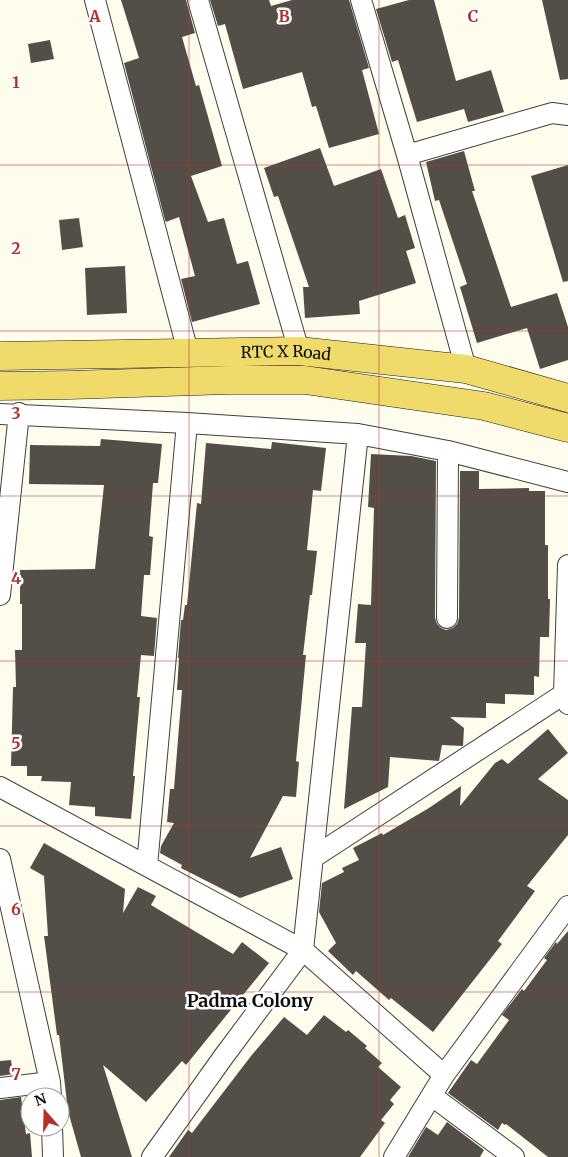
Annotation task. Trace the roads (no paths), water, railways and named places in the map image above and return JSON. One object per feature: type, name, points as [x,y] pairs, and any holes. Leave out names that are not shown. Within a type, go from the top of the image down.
[{"type":"main road","name":"RTC X Road","points":[[0,356],[299,351],[466,369],[568,398]]},
{"type":"main road","name":"RTC X Road","points":[[0,386],[305,380],[484,406],[566,421]]},
{"type":"street","points":[[95,0],[188,352]]},
{"type":"street","points":[[198,0],[299,351]]},
{"type":"street","points":[[361,0],[407,155],[466,369]]},
{"type":"street","points":[[407,155],[552,113],[568,115]]},
{"type":"street","points":[[0,595],[9,414],[358,434],[448,451],[568,482]]},
{"type":"street","points":[[147,866],[187,423]]},
{"type":"street","points":[[152,1157],[224,1056],[304,950],[358,434]]},
{"type":"street","points":[[447,618],[448,451]]},
{"type":"street","points":[[314,857],[566,699],[568,565]]},
{"type":"street","points":[[0,787],[304,950],[444,1075]]},
{"type":"street","points":[[0,860],[49,1087]]},
{"type":"street","points":[[394,1157],[444,1075],[568,906]]},
{"type":"street","points":[[0,1088],[20,1089]]},
{"type":"street","points":[[432,1096],[514,1157]]},
{"type":"street","points":[[52,1137],[53,1157]]},
{"type":"district","name":"Padma Colony","points":[[250,1000]]}]
